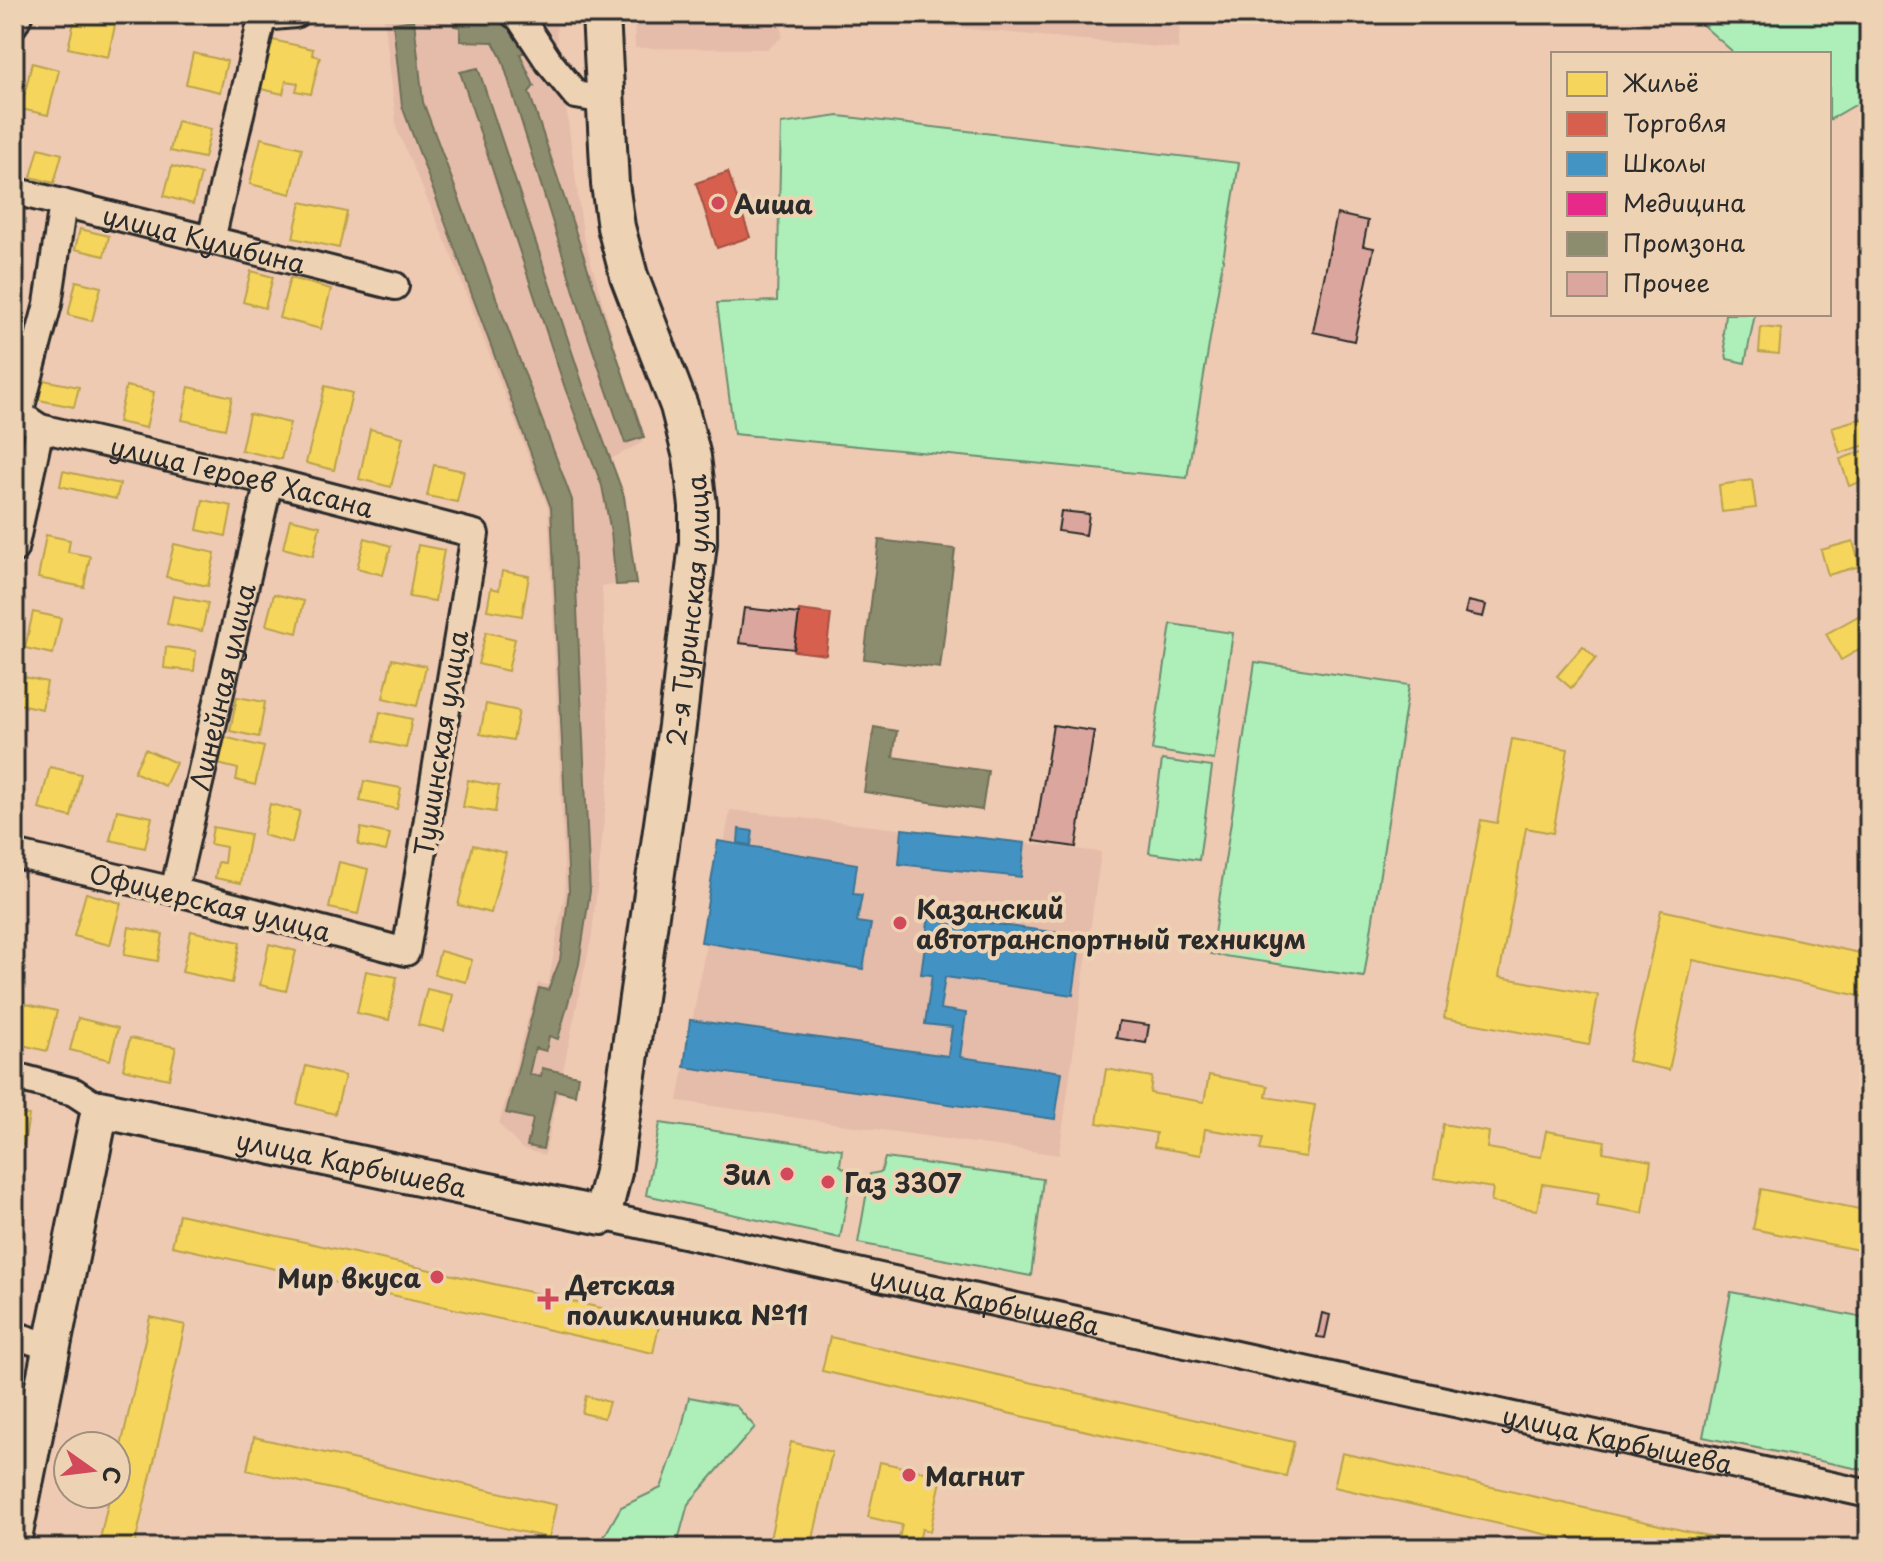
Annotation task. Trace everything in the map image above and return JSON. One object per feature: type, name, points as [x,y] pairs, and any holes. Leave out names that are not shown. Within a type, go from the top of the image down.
[{"type":"street","points":[[14,24],[19,14]]},
{"type":"street","points":[[211,240],[262,16],[295,14]]},
{"type":"street","points":[[514,14],[576,95],[605,100]]},
{"type":"street","name":"2-я Туринская улица","points":[[601,14],[610,184],[616,227],[629,276],[679,406],[692,457],[698,506],[698,543],[677,726],[613,1172],[602,1216]]},
{"type":"street","name":"улица Кулибина","points":[[14,191],[395,286]]},
{"type":"street","points":[[14,549],[24,418],[48,304],[63,203]]},
{"type":"street","name":"улица Героев Хасана","points":[[24,418],[475,534]]},
{"type":"street","name":"Линейная улица","points":[[174,891],[269,481]]},
{"type":"street","name":"Тушинская улица","points":[[406,952],[475,534]]},
{"type":"street","name":"Офицерская улица","points":[[14,854],[174,891],[406,952]]},
{"type":"street","points":[[14,1076],[74,1092],[100,1109],[14,1533]]},
{"type":"street","name":"улица Карбышева","points":[[100,1109],[1869,1494]]},
{"type":"street","points":[[14,1335],[51,1347]]},
{"type":"shaded area","points":[[387,14],[556,14],[583,234],[643,442],[611,459],[624,496],[636,584],[602,586],[610,765],[592,935],[545,1155],[522,1149],[499,1124],[538,983],[548,985],[565,891],[548,508],[449,249],[397,130],[384,19]]},
{"type":"shaded area","points":[[634,14],[781,14],[782,37],[768,49],[635,48]]},
{"type":"shaded area","points":[[811,14],[1181,14],[1178,49]]},
{"type":"shaded area","name":"Казанский автотранспортный техникум","points":[[730,810],[1101,852],[1059,1155],[678,1101]]},
{"type":"green space","points":[[1690,14],[1869,14],[1869,97],[1831,119],[1831,52],[1731,50]]},
{"type":"green space","points":[[839,116],[1239,163],[1187,478],[734,434],[717,303],[777,301],[781,124]]},
{"type":"green space","points":[[1725,316],[1755,316],[1745,363],[1727,359],[1723,333]]},
{"type":"green space","points":[[1171,624],[1233,633],[1214,760],[1152,750]]},
{"type":"green space","points":[[1255,662],[1409,685],[1364,977],[1211,954]]},
{"type":"green space","points":[[1162,760],[1212,767],[1199,860],[1149,853]]},
{"type":"green space","points":[[660,1123],[842,1149],[840,1165],[852,1175],[840,1238],[646,1195]]},
{"type":"green space","points":[[885,1158],[1043,1179],[1031,1276],[858,1243],[870,1174],[881,1172]]},
{"type":"green space","points":[[1731,1292],[1869,1319],[1869,1471],[1703,1437]]},
{"type":"green space","points":[[689,1397],[736,1406],[755,1427],[688,1504],[676,1548],[601,1548],[601,1542],[621,1507],[661,1488]]},
{"type":"building: Жильё","points":[[76,14],[116,21],[108,57],[68,48]]},
{"type":"building: Жильё","points":[[268,39],[313,49],[312,55],[320,57],[311,94],[296,91],[298,83],[286,81],[283,94],[257,88]]},
{"type":"building: Жильё","points":[[193,53],[227,61],[220,92],[186,84]]},
{"type":"building: Жильё","points":[[32,63],[59,70],[48,115],[21,109]]},
{"type":"building: Жильё","points":[[177,121],[211,129],[204,158],[170,151]]},
{"type":"building: Жильё","points":[[261,138],[302,148],[291,194],[250,184]]},
{"type":"building: Жильё","points":[[39,148],[62,154],[54,183],[31,177]]},
{"type":"building: Жильё","points":[[172,166],[201,174],[193,204],[164,196]]},
{"type":"building: Жильё","points":[[301,202],[347,212],[339,248],[293,238]]},
{"type":"building: Жильё","points":[[80,229],[109,236],[104,256],[75,249]]},
{"type":"building: Жильё","points":[[251,271],[273,277],[265,308],[243,302]]},
{"type":"building: Жильё","points":[[290,278],[331,289],[321,329],[279,318]]},
{"type":"building: Жильё","points":[[76,281],[101,287],[92,321],[68,315]]},
{"type":"building: Жильё","points":[[1761,327],[1781,329],[1779,354],[1759,352]]},
{"type":"building: Жильё","points":[[43,380],[79,387],[74,407],[39,400]]},
{"type":"building: Жильё","points":[[126,386],[154,392],[146,428],[118,422]]},
{"type":"building: Жильё","points":[[325,386],[352,393],[334,470],[306,463]]},
{"type":"building: Жильё","points":[[189,387],[232,397],[225,429],[182,420]]},
{"type":"building: Жильё","points":[[249,414],[290,423],[281,459],[241,450]]},
{"type":"building: Жильё","points":[[1863,418],[1869,444],[1840,453],[1832,427]]},
{"type":"building: Жильё","points":[[370,429],[403,437],[391,487],[359,479]]},
{"type":"building: Жильё","points":[[1869,449],[1869,479],[1849,486],[1840,459]]},
{"type":"building: Жильё","points":[[434,465],[464,471],[457,502],[427,496]]},
{"type":"building: Жильё","points":[[63,471],[120,484],[116,499],[60,486]]},
{"type":"building: Жильё","points":[[1752,480],[1756,508],[1722,512],[1719,485]]},
{"type":"building: Жильё","points":[[203,500],[232,506],[226,536],[197,530]]},
{"type":"building: Жильё","points":[[290,519],[320,526],[313,556],[283,548]]},
{"type":"building: Жильё","points":[[46,535],[70,540],[68,552],[90,556],[84,587],[38,578]]},
{"type":"building: Жильё","points":[[365,538],[391,546],[383,575],[357,568]]},
{"type":"building: Жильё","points":[[1853,541],[1860,566],[1828,575],[1821,550]]},
{"type":"building: Жильё","points":[[174,544],[215,553],[208,586],[166,577]]},
{"type":"building: Жильё","points":[[418,545],[444,550],[435,601],[409,597]]},
{"type":"building: Жильё","points":[[502,571],[529,576],[522,616],[487,610],[491,588],[499,590]]},
{"type":"building: Жильё","points":[[274,594],[304,601],[297,633],[266,625]]},
{"type":"building: Жильё","points":[[173,596],[208,603],[202,631],[167,624]]},
{"type":"building: Жильё","points":[[33,612],[61,618],[53,654],[25,648]]},
{"type":"building: Жильё","points":[[1860,615],[1867,626],[1859,630],[1867,645],[1841,660],[1826,634]]},
{"type":"building: Жильё","points":[[486,632],[515,639],[508,671],[478,664]]},
{"type":"building: Жильё","points":[[1583,646],[1596,658],[1571,688],[1557,676]]},
{"type":"building: Жильё","points":[[166,647],[196,651],[194,671],[164,668]]},
{"type":"building: Жильё","points":[[392,659],[426,666],[417,706],[383,698]]},
{"type":"building: Жильё","points":[[20,676],[47,682],[42,709],[14,703]]},
{"type":"building: Жильё","points":[[237,697],[265,702],[259,737],[230,731]]},
{"type":"building: Жильё","points":[[486,704],[519,711],[513,740],[480,734]]},
{"type":"building: Жильё","points":[[380,712],[412,719],[406,748],[374,741]]},
{"type":"building: Жильё","points":[[224,737],[264,747],[255,785],[236,780],[238,769],[218,764]]},
{"type":"building: Жильё","points":[[1512,739],[1568,749],[1553,833],[1526,828],[1499,977],[1598,995],[1589,1045],[1444,1018],[1481,820],[1497,823]]},
{"type":"building: Жильё","points":[[145,749],[176,763],[165,786],[134,772]]},
{"type":"building: Жильё","points":[[50,767],[81,774],[71,817],[39,809]]},
{"type":"building: Жильё","points":[[468,780],[499,786],[495,812],[463,807]]},
{"type":"building: Жильё","points":[[364,781],[401,788],[397,809],[360,801]]},
{"type":"building: Жильё","points":[[270,804],[300,811],[292,843],[263,835]]},
{"type":"building: Жильё","points":[[117,810],[152,817],[145,848],[110,840]]},
{"type":"building: Жильё","points":[[213,827],[250,834],[241,883],[215,878],[218,862],[224,863],[226,847],[210,844]]},
{"type":"building: Жильё","points":[[361,828],[390,834],[386,851],[358,845]]},
{"type":"building: Жильё","points":[[473,845],[506,853],[491,913],[458,905]]},
{"type":"building: Жильё","points":[[339,862],[368,869],[358,914],[329,908]]},
{"type":"building: Жильё","points":[[86,893],[121,903],[110,945],[74,936]]},
{"type":"building: Жильё","points":[[1661,910],[1869,955],[1869,998],[1693,960],[1669,1070],[1628,1061]]},
{"type":"building: Жильё","points":[[129,927],[163,934],[158,961],[124,955]]},
{"type":"building: Жильё","points":[[191,931],[240,942],[232,983],[182,972]]},
{"type":"building: Жильё","points":[[269,944],[296,951],[286,991],[260,985]]},
{"type":"building: Жильё","points":[[440,951],[472,960],[466,982],[434,974]]},
{"type":"building: Жильё","points":[[366,971],[397,977],[389,1020],[357,1013]]},
{"type":"building: Жильё","points":[[427,989],[453,995],[444,1031],[418,1025]]},
{"type":"building: Жильё","points":[[22,1003],[57,1011],[47,1051],[14,1043]]},
{"type":"building: Жильё","points":[[78,1018],[118,1028],[110,1060],[70,1050]]},
{"type":"building: Жильё","points":[[130,1038],[176,1047],[169,1079],[123,1069]]},
{"type":"building: Жильё","points":[[306,1066],[345,1076],[335,1114],[297,1104]]},
{"type":"building: Жильё","points":[[1106,1069],[1152,1077],[1150,1093],[1204,1102],[1209,1075],[1268,1086],[1266,1097],[1315,1105],[1306,1157],[1260,1150],[1263,1138],[1205,1129],[1201,1155],[1154,1147],[1156,1133],[1097,1123]]},
{"type":"building: Жильё","points":[[14,1113],[29,1115],[24,1145],[14,1144]]},
{"type":"building: Жильё","points":[[1443,1124],[1489,1132],[1487,1148],[1541,1157],[1546,1131],[1605,1141],[1603,1152],[1651,1161],[1643,1213],[1597,1205],[1599,1193],[1542,1184],[1537,1210],[1491,1202],[1493,1188],[1434,1178]]},
{"type":"building: Жильё","points":[[1761,1189],[1869,1211],[1869,1252],[1753,1229]]},
{"type":"building: Жильё","points":[[179,1214],[660,1321],[653,1353],[172,1246]]},
{"type":"building: Жильё","points":[[150,1317],[185,1325],[134,1548],[98,1548],[106,1510],[132,1510],[132,1430],[125,1430]]},
{"type":"building: Жильё","points":[[830,1337],[1294,1442],[1286,1476],[822,1371]]},
{"type":"building: Жильё","points":[[586,1396],[609,1402],[604,1418],[582,1413]]},
{"type":"building: Жильё","points":[[254,1437],[556,1505],[549,1538],[247,1470]]},
{"type":"building: Жильё","points":[[791,1442],[832,1452],[826,1480],[811,1548],[768,1548]]},
{"type":"building: Жильё","points":[[1342,1453],[1761,1548],[1606,1548],[1334,1487]]},
{"type":"building: Жильё","points":[[880,1462],[942,1476],[930,1531],[922,1529],[917,1548],[897,1548],[902,1525],[868,1517]]},
{"type":"building: Торговля","points":[[728,172],[750,237],[717,248],[696,183]]},
{"type":"building: Торговля","points":[[799,610],[831,614],[826,655],[794,651]]},
{"type":"building: Школы","points":[[739,829],[753,831],[751,845],[738,843]]},
{"type":"building: Школы","points":[[902,829],[1025,843],[1021,877],[899,864]]},
{"type":"building: Школы","points":[[718,841],[857,864],[853,894],[862,895],[857,922],[871,924],[863,969],[701,942]]},
{"type":"building: Школы","points":[[929,915],[1081,936],[1073,995],[945,977],[940,1009],[966,1013],[960,1057],[1062,1072],[1055,1119],[684,1067],[690,1020],[948,1056],[952,1027],[925,1024],[932,975],[921,974]]},
{"type":"building: Медицина","points":[[670,14],[712,14],[712,19],[671,20]]},
{"type":"building: Медицина","points":[[935,14],[958,14],[957,23],[934,21]]},
{"type":"building: Промзона","points":[[455,14],[496,15],[509,26],[526,52],[520,54],[534,86],[529,92],[644,437],[625,443],[586,330],[502,59],[493,42],[460,41],[460,27],[454,26]]},
{"type":"building: Промзона","points":[[414,20],[423,102],[572,500],[590,891],[579,964],[558,1039],[549,1036],[546,1051],[535,1048],[529,1074],[541,1077],[542,1068],[578,1076],[575,1095],[555,1090],[543,1149],[527,1146],[533,1119],[506,1113],[539,988],[548,990],[560,960],[569,891],[551,508],[402,106],[393,23]]},
{"type":"building: Промзона","points":[[478,68],[583,385],[624,496],[636,584],[616,585],[611,532],[602,486],[565,388],[460,72]]},
{"type":"building: Промзона","points":[[879,540],[955,549],[940,668],[864,659]]},
{"type":"building: Промзона","points":[[874,727],[897,731],[893,757],[988,771],[982,810],[864,792]]},
{"type":"building: Прочее","points":[[1337,214],[1368,221],[1363,246],[1374,248],[1354,341],[1313,332]]},
{"type":"building: Прочее","points":[[1061,511],[1089,514],[1086,535],[1058,531]]},
{"type":"building: Прочее","points":[[1468,601],[1486,605],[1483,617],[1465,613]]},
{"type":"building: Прочее","points":[[744,608],[799,614],[794,649],[739,643]]},
{"type":"building: Прочее","points":[[1053,725],[1094,731],[1076,847],[1034,841]]},
{"type":"building: Прочее","points":[[1119,1021],[1149,1025],[1146,1043],[1116,1038]]},
{"type":"building: Прочее","points":[[1322,1313],[1330,1315],[1325,1338],[1317,1337]]},
{"type":"place","name":"Аиша","points":[[718,203]]},
{"type":"place","name":"Казанский автотранспортный техникум","points":[[900,923]]},
{"type":"place","name":"Зил","points":[[787,1174]]},
{"type":"place","name":"Газ 3307","points":[[828,1182]]},
{"type":"place","name":"Мир вкуса","points":[[437,1277]]},
{"type":"place","name":"Детская поликлиника №11","points":[[548,1299]]},
{"type":"place","name":"Магнит","points":[[909,1475]]}]
